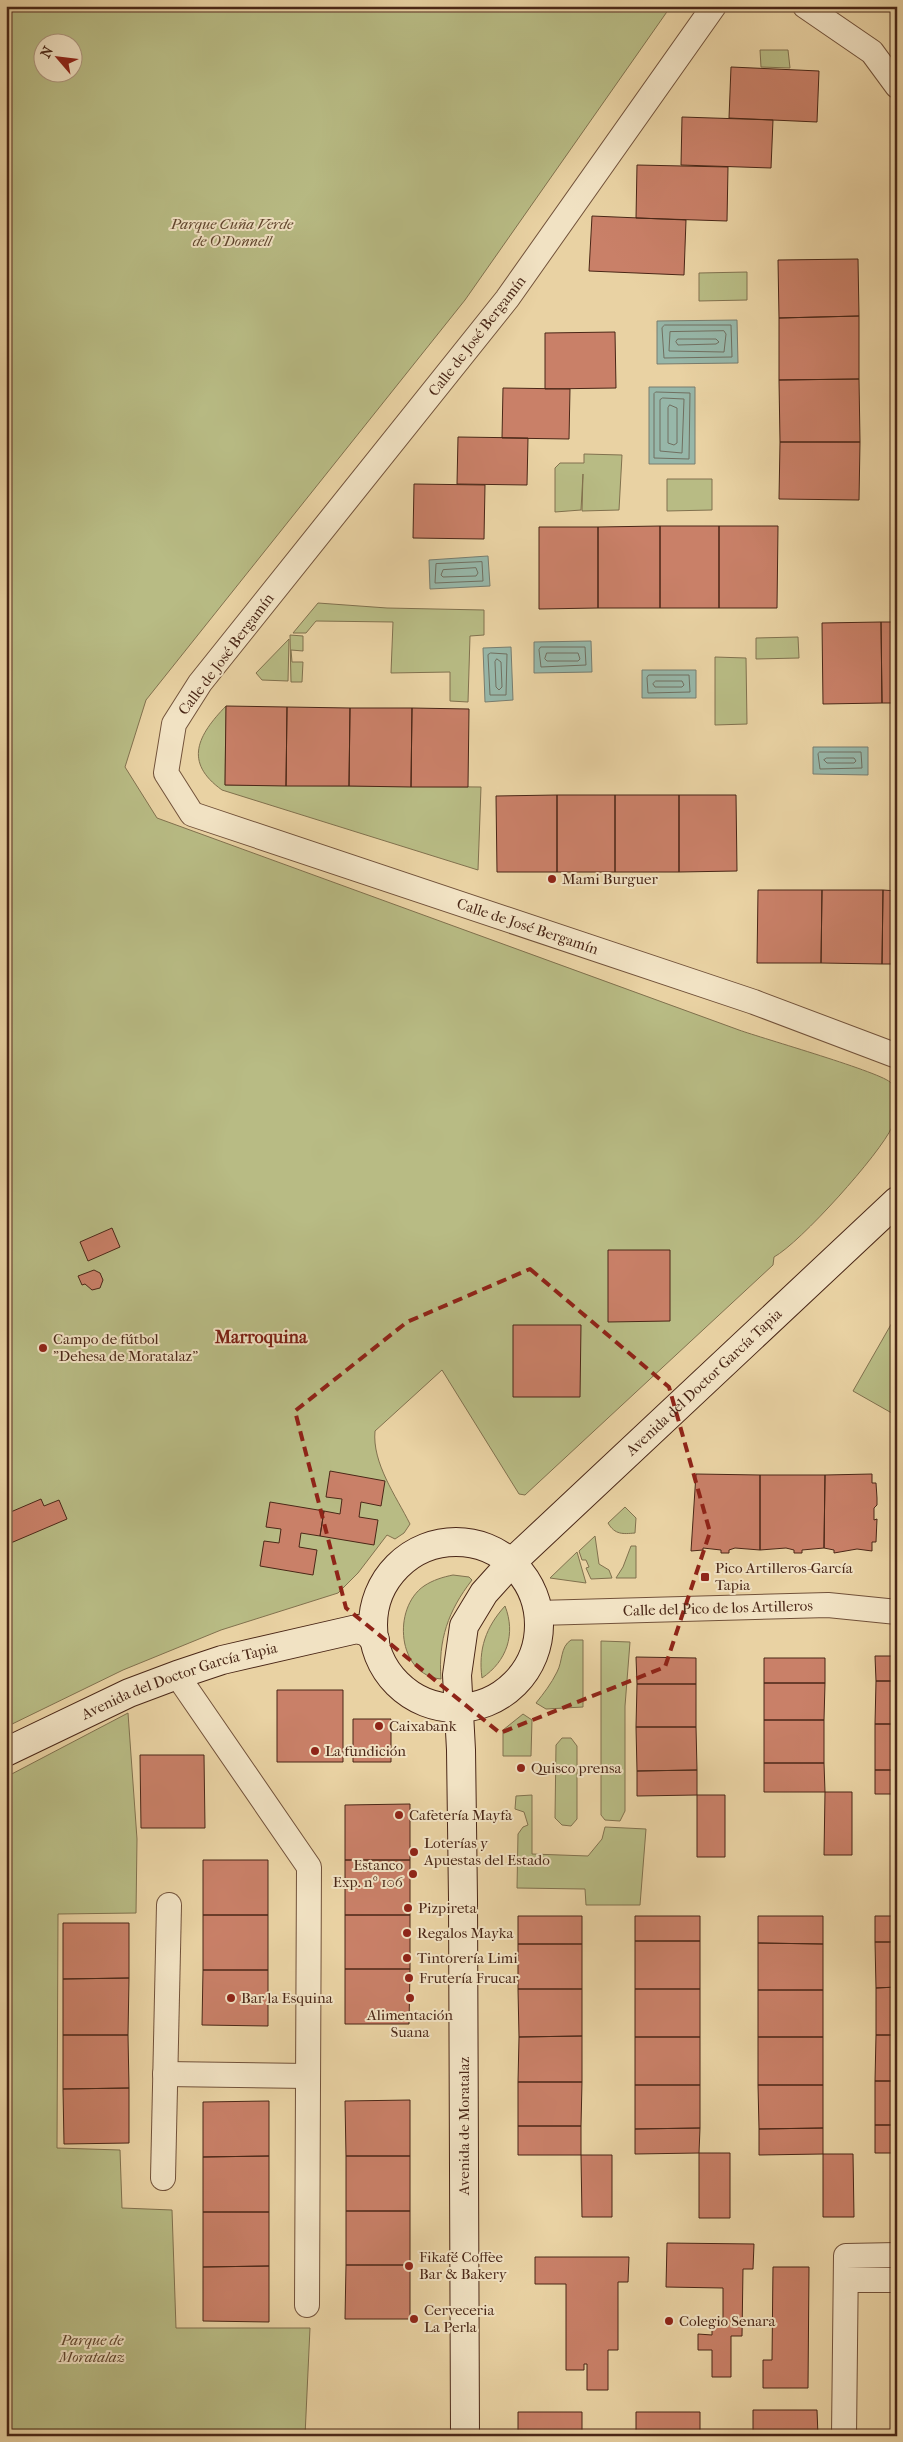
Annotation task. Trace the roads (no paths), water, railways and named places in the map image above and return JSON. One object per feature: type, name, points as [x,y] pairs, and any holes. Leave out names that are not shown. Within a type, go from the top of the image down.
[{"type":"main road","name":"Avenida del Doctor García Tapia","points":[[511,1563],[897,1201]]},
{"type":"main road","points":[[460,1542],[477,1545],[496,1552],[511,1563],[529,1586],[538,1613],[539,1633],[531,1660],[521,1677],[508,1690],[482,1704],[460,1708],[431,1704],[406,1692],[393,1680],[383,1666],[366,1634],[368,1618],[388,1578],[401,1563],[421,1550],[443,1543],[460,1542]]},
{"type":"main road","name":"Avenida de Moratalaz","points":[[465,2436],[463,1899],[460,1708],[457,1675],[464,1626],[484,1594],[511,1563]]},
{"type":"main road","name":"Avenida del Doctor García Tapia","points":[[6,1752],[129,1693],[176,1675],[222,1660],[366,1634]]},
{"type":"street","name":"Calle de José Bergamín","points":[[714,6],[507,299],[200,683],[174,724],[166,774],[192,814],[754,1002],[897,1056]]},
{"type":"street","points":[[806,6],[872,52],[897,86]]},
{"type":"street","name":"Calle del Pico de los Artilleros","points":[[538,1613],[828,1605],[897,1612]]},
{"type":"street","points":[[176,1675],[309,1867],[307,2305]]},
{"type":"street","points":[[163,2178],[169,1905]]},
{"type":"street","points":[[165,2074],[308,2076]]},
{"type":"street","points":[[844,2436],[846,2256],[897,2255]]},
{"type":"street","points":[[846,2280],[897,2280]]},
{"type":"water","points":[[737,320],[738,363],[657,364],[657,321]]},
{"type":"water","points":[[649,387],[695,387],[695,464],[649,464]]},
{"type":"water","points":[[488,556],[490,586],[430,589],[429,560]]},
{"type":"water","points":[[591,641],[592,672],[534,673],[534,642]]},
{"type":"water","points":[[511,647],[513,700],[485,702],[483,648]]},
{"type":"water","points":[[642,670],[696,670],[696,698],[642,698]]},
{"type":"water","points":[[813,747],[868,747],[868,775],[813,774]]},
{"type":"place","name":"Mami Burguer","points":[[552,879]]},
{"type":"place","name":"Campo de fútbol \"Dehesa de Moratalaz\"","points":[[43,1348]]},
{"type":"place","name":"Pico Artilleros-García Tapia","points":[[705,1577]]},
{"type":"place","name":"Caixabank","points":[[379,1726]]},
{"type":"place","name":"La fundición","points":[[315,1751]]},
{"type":"place","name":"Quisco prensa","points":[[521,1768]]},
{"type":"place","name":"Cafetería Mayfa","points":[[399,1815]]},
{"type":"place","name":"Loterías y Apuestas del Estado","points":[[414,1852]]},
{"type":"place","name":"Estanco Exp. nº 106","points":[[413,1874]]},
{"type":"place","name":"Pizpireta","points":[[408,1908]]},
{"type":"place","name":"Regalos Mayka","points":[[407,1933]]},
{"type":"place","name":"Tintorería Limi","points":[[407,1958]]},
{"type":"place","name":"Frutería Frucar","points":[[409,1978]]},
{"type":"place","name":"Bar la Esquina","points":[[231,1998]]},
{"type":"place","name":"Alimentación Suana","points":[[410,1998]]},
{"type":"place","name":"Fikafé Coffee Bar & Bakery","points":[[409,2266]]},
{"type":"place","name":"Cerveceria La Perla","points":[[414,2319]]},
{"type":"place","name":"Colegio Senara","points":[[669,2321]]},
{"type":"district","name":"Marroquina","points":[[261,1337]]},
{"type":"park label","name":"Parque Cuña Verde de O'Donnell","points":[[232,232]]},
{"type":"park label","name":"Parque de Moratalaz","points":[[92,2348]]}]
